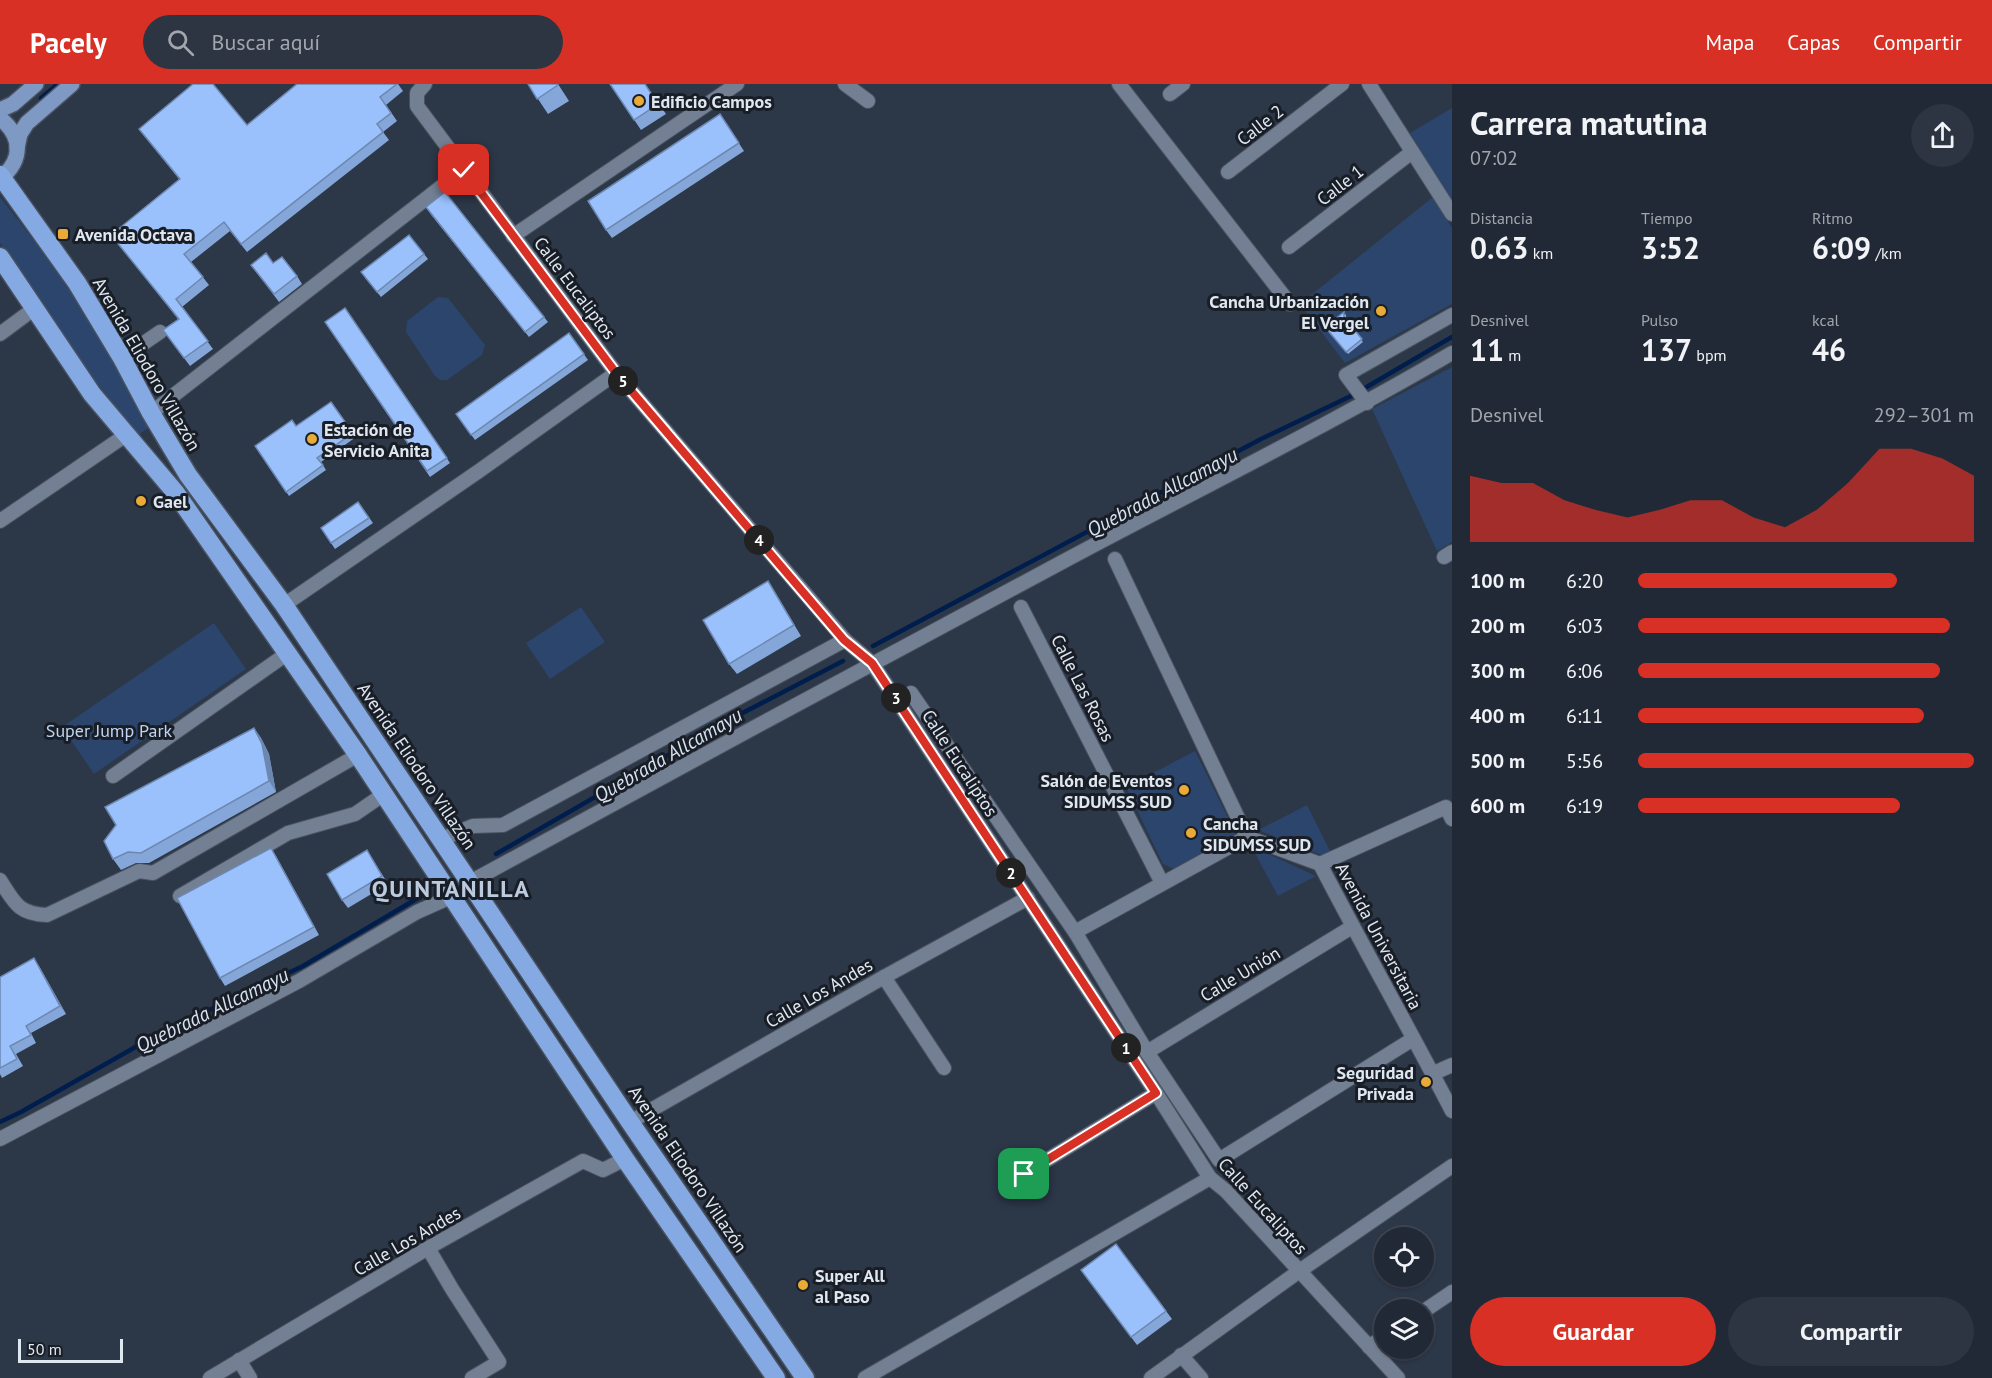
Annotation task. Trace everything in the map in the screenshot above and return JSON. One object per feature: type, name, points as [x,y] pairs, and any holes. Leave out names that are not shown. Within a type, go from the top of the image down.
[{"type":"highway","name":"Avenida Eliodoro Villazón","points":[[1,177],[77,284],[188,475],[284,605],[630,1122],[805,1378]]},
{"type":"highway","points":[[0,257],[93,394],[175,492],[288,653],[453,896],[625,1159],[777,1378]]},
{"type":"main road","points":[[0,110],[13,104],[36,84]]},
{"type":"main road","points":[[1,177],[13,168],[20,134],[27,123],[72,84]]},
{"type":"main road","points":[[0,118],[14,134],[17,148]]},
{"type":"street","points":[[513,236],[721,88],[737,84]]},
{"type":"street","points":[[845,84],[868,100]]},
{"type":"street","points":[[1119,84],[1290,304]]},
{"type":"street","points":[[1170,94],[1183,84]]},
{"type":"street","name":"Calle 2","points":[[1228,172],[1342,84]]},
{"type":"street","points":[[1369,84],[1452,214]]},
{"type":"street","name":"Calle Eucaliptos","points":[[421,88],[417,106],[616,373],[844,640],[872,663],[1210,1178],[1226,1191],[1298,1272],[1398,1378]]},
{"type":"street","name":"Calle 1","points":[[1289,247],[1412,152]]},
{"type":"street","points":[[151,413],[464,170]]},
{"type":"street","points":[[0,334],[35,308]]},
{"type":"street","points":[[1365,400],[1346,375],[1452,315]]},
{"type":"street","points":[[122,358],[160,332]]},
{"type":"street","points":[[470,882],[872,663],[1452,353]]},
{"type":"street","points":[[284,605],[479,471],[616,373]]},
{"type":"street","points":[[0,521],[126,435]]},
{"type":"street","points":[[1076,932],[1247,837],[1114,559]]},
{"type":"street","name":"Calle Las Rosas","points":[[1021,607],[1162,883]]},
{"type":"street","points":[[442,839],[473,826],[503,825],[844,640]]},
{"type":"street","points":[[113,776],[288,653]]},
{"type":"street","name":"Calle Eucaliptos","points":[[911,693],[1076,932],[1147,1052],[1219,1160],[1413,1040]]},
{"type":"street","points":[[0,880],[14,904],[32,914],[47,915],[140,872],[153,873],[358,755]]},
{"type":"street","points":[[180,896],[288,832],[355,814],[384,794]]},
{"type":"street","points":[[1320,864],[1446,807],[1452,819]]},
{"type":"street","name":"Avenida Universitaria","points":[[1247,837],[1320,864],[1413,1040],[1434,1073],[1452,1111]]},
{"type":"street","points":[[0,1139],[299,981],[417,912],[453,896]]},
{"type":"street","name":"Calle Los Andes","points":[[630,1122],[1028,898]]},
{"type":"street","name":"Calle Unión","points":[[1147,1052],[1352,927]]},
{"type":"street","points":[[884,977],[944,1068]]},
{"type":"street","points":[[1434,1073],[1452,1065]]},
{"type":"street","points":[[1024,1174],[1156,1093]]},
{"type":"street","name":"Calle Los Andes","points":[[210,1378],[428,1248],[583,1161],[603,1170],[625,1159]]},
{"type":"street","points":[[1151,1378],[1298,1272],[1452,1166]]},
{"type":"street","points":[[865,1378],[1210,1178]]},
{"type":"street","points":[[428,1248],[499,1362],[472,1378]]},
{"type":"street","points":[[1434,1304],[1452,1292]]},
{"type":"street","points":[[1369,1347],[1374,1343]]},
{"type":"street","points":[[1182,1355],[1201,1378]]},
{"type":"street","points":[[239,1360],[250,1378]]},
{"type":"green space","points":[[1452,108],[1452,203],[1410,133]]},
{"type":"green space","points":[[0,197],[71,288],[98,331],[150,427],[138,435],[85,368],[0,243]]},
{"type":"green space","points":[[1433,197],[1452,228],[1452,304],[1345,363],[1300,304]]},
{"type":"green space","points":[[438,297],[448,298],[485,345],[482,355],[447,380],[440,380],[435,376],[406,332],[407,321]]},
{"type":"green space","points":[[1452,367],[1452,542],[1437,551],[1372,409]]},
{"type":"green space","points":[[581,607],[605,642],[550,679],[526,643]]},
{"type":"green space","name":"Super Jump Park","points":[[214,623],[246,669],[94,774],[62,727]]},
{"type":"green space","points":[[1195,751],[1236,834],[1174,869],[1163,864],[1126,787]]},
{"type":"green space","points":[[1307,805],[1331,853],[1322,855],[1258,830]]},
{"type":"green space","points":[[1251,846],[1316,876],[1278,896]]},
{"type":"building","points":[[193,84],[213,84],[247,125],[297,84],[397,84],[380,97],[391,113],[377,124],[383,132],[241,244],[224,222],[184,254],[203,277],[176,299],[208,341],[184,358],[163,330],[179,319],[111,235],[180,179],[139,129]]},
{"type":"building","points":[[528,84],[557,84],[558,85],[537,99]]},
{"type":"building","name":"Edificio Campos","points":[[610,84],[645,84],[658,104],[634,120]]},
{"type":"building","points":[[720,114],[739,143],[606,230],[588,201]]},
{"type":"building","points":[[445,192],[544,317],[525,332],[426,207]]},
{"type":"building","points":[[409,235],[424,254],[377,292],[361,272]]},
{"type":"building","points":[[266,253],[273,263],[282,257],[297,276],[274,294],[251,265]]},
{"type":"building","points":[[345,308],[447,458],[427,471],[325,322]]},
{"type":"building","points":[[1344,312],[1344,317],[1362,339],[1346,352],[1325,327]]},
{"type":"building","points":[[569,333],[584,354],[471,435],[456,414]]},
{"type":"building","points":[[331,402],[353,433],[317,458],[323,465],[286,492],[255,446],[292,420],[296,426]]},
{"type":"building","points":[[358,502],[369,518],[331,543],[321,528]]},
{"type":"building","points":[[768,581],[794,625],[729,664],[703,620]]},
{"type":"building","points":[[254,728],[262,744],[269,781],[141,853],[128,852],[113,859],[104,841],[116,825],[105,807]]},
{"type":"building","points":[[271,848],[314,927],[220,978],[177,898]]},
{"type":"building","points":[[367,850],[382,876],[342,900],[327,874]]},
{"type":"building","points":[[34,958],[60,1006],[26,1026],[31,1035],[10,1046],[17,1059],[0,1068],[0,977]]},
{"type":"building","points":[[1116,1244],[1166,1311],[1131,1337],[1081,1270]]},
{"type":"waterway","points":[[41,98],[58,84]]},
{"type":"waterway","name":"Quebrada Allcamayu","points":[[873,646],[1261,439],[1353,395],[1452,337]]},
{"type":"waterway","name":"Quebrada Allcamayu","points":[[496,854],[729,720],[843,661]]},
{"type":"waterway","name":"Quebrada Allcamayu","points":[[0,1122],[162,1032],[303,966],[423,895]]},
{"type":"place","name":"Edificio Campos","points":[[639,101]]},
{"type":"place","name":"Avenida Octava","points":[[63,234]]},
{"type":"place","name":"Cancha Urbanización El Vergel","points":[[1381,311]]},
{"type":"place","name":"Estación de Servicio Anita","points":[[312,439]]},
{"type":"place","name":"Gael","points":[[141,501]]},
{"type":"place","name":"Salón de Eventos SIDUMSS SUD","points":[[1184,790]]},
{"type":"place","name":"Cancha SIDUMSS SUD","points":[[1191,833]]},
{"type":"place","name":"Seguridad Privada","points":[[1426,1082]]},
{"type":"place","name":"Super All al Paso","points":[[803,1285]]},
{"type":"district","name":"QUINTANILLA","points":[[451,888]]},
{"type":"route","points":[[464,170],[616,373],[844,640],[872,663],[1156,1093],[1024,1174]]}]
